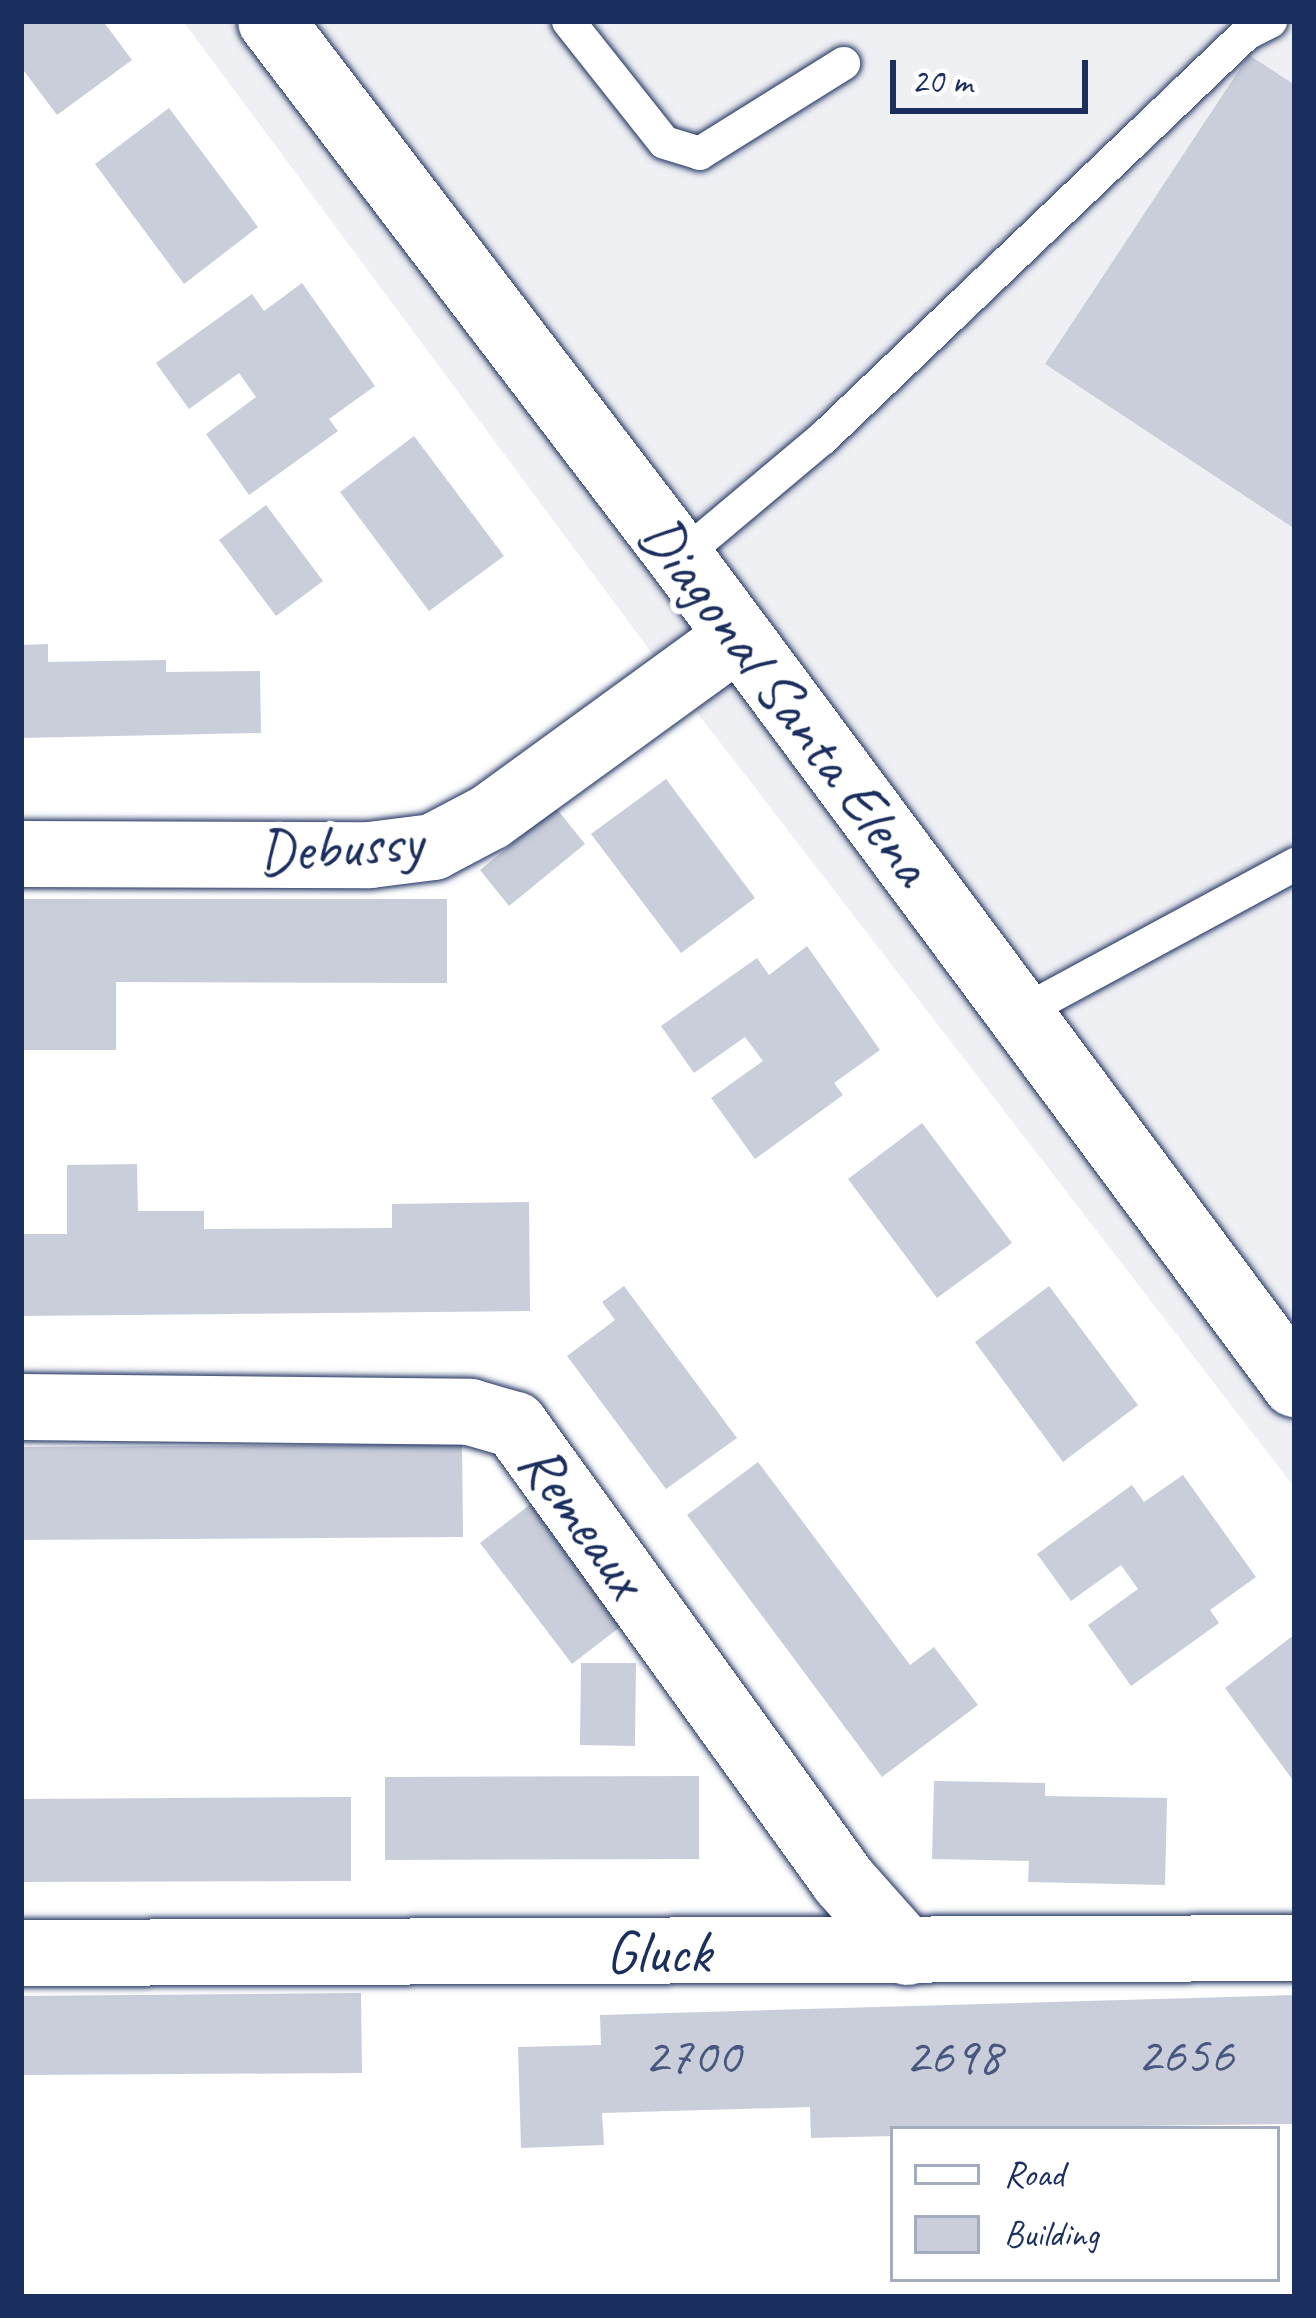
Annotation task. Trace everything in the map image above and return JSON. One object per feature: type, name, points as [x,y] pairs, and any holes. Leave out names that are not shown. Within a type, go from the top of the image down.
[{"type":"street","name":"Diagonal Santa Elena","points":[[295,29],[739,637],[1295,1384]]},
{"type":"street","name":"Debussy","points":[[21,854],[370,855],[433,847],[490,818],[739,637]]},
{"type":"street","name":"Remeaux","points":[[21,1407],[470,1412],[515,1425],[844,1881],[907,1952]]},
{"type":"street","name":"Gluck","points":[[21,1953],[1295,1948]]},
{"type":"lane","points":[[568,21],[664,142],[699,153],[843,63]]},
{"type":"lane","points":[[680,557],[822,438],[1246,33],[1270,21]]},
{"type":"lane","points":[[1019,1013],[1295,864]]},
{"type":"shaded area","points":[[183,21],[1295,21],[1295,1488],[662,667]]},
{"type":"building","points":[[21,21],[103,21],[132,60],[57,115],[21,67]]},
{"type":"building","points":[[1249,55],[1295,85],[1295,529],[1045,364]]},
{"type":"building","points":[[169,108],[258,227],[184,284],[95,164]]},
{"type":"building","points":[[302,283],[375,386],[329,419],[338,431],[249,495],[206,434],[256,397],[239,373],[189,409],[156,363],[252,294],[264,311]]},
{"type":"building","points":[[414,436],[504,556],[429,611],[340,492]]},
{"type":"building","points":[[266,505],[323,581],[276,616],[219,540]]},
{"type":"building","points":[[48,644],[48,662],[166,660],[166,672],[260,671],[261,733],[21,738],[21,645]]},
{"type":"building","points":[[666,779],[755,898],[681,953],[591,834]]},
{"type":"building","points":[[556,808],[585,844],[509,906],[480,870]]},
{"type":"building","points":[[21,899],[447,899],[447,983],[116,982],[116,1050],[21,1050]]},
{"type":"building","points":[[807,946],[880,1050],[834,1083],[843,1095],[755,1159],[711,1098],[763,1061],[745,1037],[694,1073],[661,1026],[757,958],[769,975]]},
{"type":"building","points":[[922,1123],[1012,1243],[937,1298],[848,1179]]},
{"type":"building","points":[[137,1164],[138,1211],[204,1211],[204,1229],[392,1228],[392,1204],[529,1202],[530,1311],[21,1316],[21,1234],[67,1234],[67,1165]]},
{"type":"building","points":[[624,1286],[737,1438],[666,1489],[567,1356],[615,1320],[602,1302]]},
{"type":"building","points":[[1049,1286],[1138,1405],[1063,1462],[975,1342]]},
{"type":"building","points":[[462,1444],[463,1537],[21,1540],[21,1447]]},
{"type":"building","points":[[758,1462],[910,1665],[934,1647],[978,1705],[882,1777],[687,1515]]},
{"type":"building","points":[[1183,1475],[1256,1577],[1210,1610],[1219,1623],[1131,1686],[1088,1625],[1138,1589],[1121,1565],[1071,1601],[1037,1554],[1132,1485],[1144,1502]]},
{"type":"building","points":[[532,1503],[624,1624],[572,1664],[480,1543]]},
{"type":"building","points":[[1295,1634],[1295,1783],[1225,1688]]},
{"type":"building","points":[[581,1663],[636,1663],[635,1746],[580,1745]]},
{"type":"building","points":[[699,1776],[699,1859],[385,1860],[385,1777]]},
{"type":"building","points":[[934,1781],[1045,1783],[1045,1796],[1167,1798],[1165,1885],[1028,1882],[1029,1861],[932,1859]]},
{"type":"building","points":[[351,1797],[351,1881],[21,1882],[21,1799]]},
{"type":"building","points":[[361,1993],[362,2073],[21,2075],[21,1996]]},
{"type":"building","points":[[1295,1995],[1295,2124],[890,2126],[890,2136],[811,2138],[810,2107],[602,2113],[604,2145],[521,2148],[518,2047],[601,2045],[600,2015]]}]
